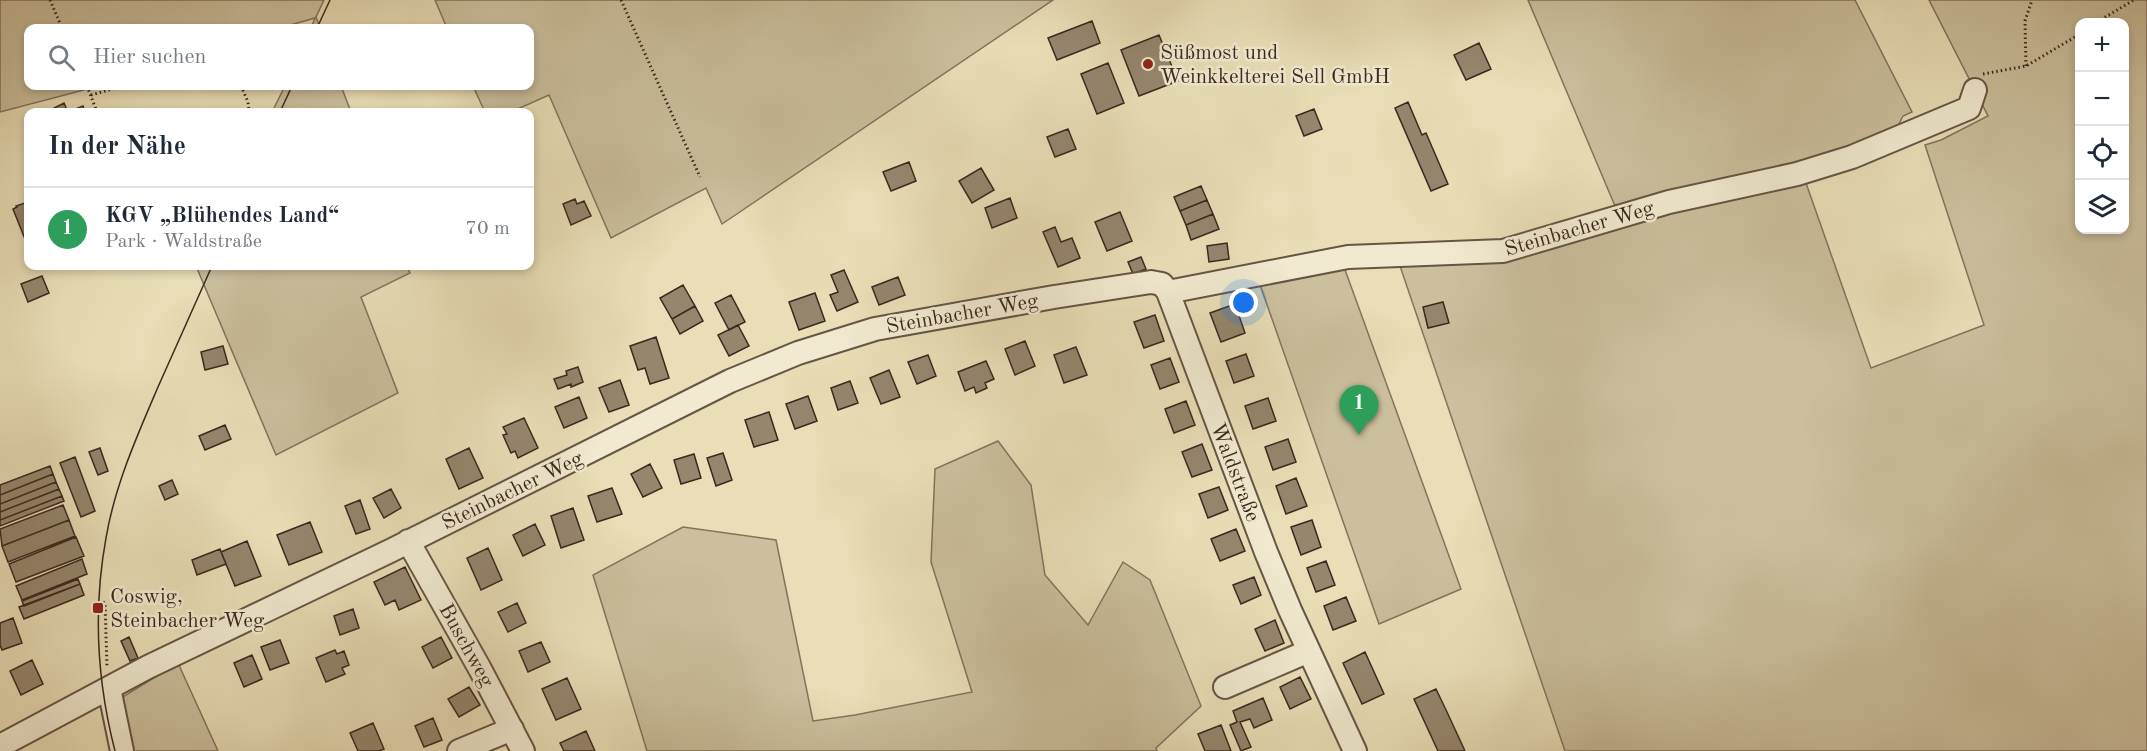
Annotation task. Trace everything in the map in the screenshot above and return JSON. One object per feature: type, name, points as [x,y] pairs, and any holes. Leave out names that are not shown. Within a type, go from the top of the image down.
[{"type":"street","name":"Steinbacher Weg","points":[[0,746],[148,667],[390,551],[730,381],[798,353],[875,329],[1151,282],[1162,284],[1168,292],[1348,257],[1503,251],[1669,202],[1797,174],[1852,156],[1969,108],[1978,82]]},
{"type":"street","name":"Waldstraße","points":[[1168,292],[1266,552],[1355,751]]},
{"type":"street","name":"Buschweg","points":[[408,541],[524,751]]},
{"type":"street","points":[[1225,687],[1309,651]]},
{"type":"street","points":[[109,688],[122,751]]},
{"type":"street","points":[[459,751],[512,729]]},
{"type":"path","points":[[50,0],[60,24]]},
{"type":"path","points":[[621,0],[700,177]]},
{"type":"path","points":[[2026,66],[2025,21],[2032,0]]},
{"type":"path","points":[[2104,18],[2134,0]]},
{"type":"path","points":[[1978,82],[2026,66],[2075,35]]},
{"type":"path","points":[[89,90],[96,108]]},
{"type":"path","points":[[91,95],[109,90]]},
{"type":"path","points":[[244,90],[249,108]]},
{"type":"path","points":[[103,602],[105,603],[109,688]]},
{"type":"shaded area","points":[[0,0],[324,0],[316,17],[319,24],[313,24],[315,18],[294,24],[24,24],[24,90],[84,90],[0,112]]},
{"type":"shaded area","points":[[435,0],[1053,0],[722,224],[706,188],[611,238],[549,95],[520,108],[483,108],[475,90],[534,90],[534,24],[445,24]]},
{"type":"shaded area","points":[[1528,0],[1855,0],[1912,112],[1903,116],[1896,130],[1800,166],[1871,368],[1984,325],[1925,145],[1941,140],[1988,116],[1929,0],[2147,0],[2147,751],[1565,751],[1400,266],[1520,255],[1623,225]]},
{"type":"shaded area","points":[[283,90],[343,90],[349,108],[274,108]]},
{"type":"shaded area","points":[[1344,267],[1461,589],[1379,624],[1259,282]]},
{"type":"shaded area","points":[[198,270],[409,270],[410,273],[361,297],[398,393],[276,455]]},
{"type":"shaded area","points":[[998,441],[1031,485],[1045,575],[1088,625],[1123,562],[1150,580],[1201,706],[1156,748],[1157,751],[647,751],[593,575],[683,527],[776,540],[813,721],[972,692],[931,562],[935,469]]},
{"type":"shaded area","points":[[178,663],[218,751],[125,751],[116,701]]},
{"type":"building","points":[[1092,21],[1100,43],[1057,60],[1048,38]]},
{"type":"building","points":[[1159,35],[1178,81],[1139,96],[1121,50]]},
{"type":"building","points":[[1479,43],[1491,69],[1466,80],[1454,55]]},
{"type":"building","points":[[1108,63],[1124,103],[1097,114],[1081,74]]},
{"type":"building","points":[[1408,102],[1422,135],[1426,133],[1448,184],[1431,191],[1395,108]]},
{"type":"building","points":[[64,103],[66,108],[54,108]]},
{"type":"building","points":[[1314,109],[1322,129],[1304,136],[1296,116]]},
{"type":"building","points":[[1068,129],[1076,149],[1055,157],[1047,137]]},
{"type":"building","points":[[909,162],[916,181],[891,191],[883,172]]},
{"type":"building","points":[[981,168],[994,190],[972,203],[959,181]]},
{"type":"building","points":[[1201,186],[1207,200],[1180,211],[1174,197]]},
{"type":"building","points":[[1010,198],[1017,218],[992,228],[985,208]]},
{"type":"building","points":[[575,199],[577,204],[584,201],[591,216],[571,225],[563,204]]},
{"type":"building","points":[[1207,200],[1213,214],[1186,225],[1180,211]]},
{"type":"building","points":[[24,203],[24,236],[13,209]]},
{"type":"building","points":[[1120,212],[1132,241],[1107,251],[1095,222]]},
{"type":"building","points":[[1213,214],[1219,229],[1191,240],[1186,225]]},
{"type":"building","points":[[1055,227],[1061,242],[1072,238],[1080,258],[1058,267],[1043,232]]},
{"type":"building","points":[[1227,243],[1229,259],[1209,262],[1207,246]]},
{"type":"building","points":[[1141,257],[1146,269],[1133,274],[1128,262]]},
{"type":"building","points":[[844,270],[858,302],[837,311],[830,295],[838,292],[831,275]]},
{"type":"building","points":[[42,276],[49,293],[28,302],[21,284]]},
{"type":"building","points":[[898,277],[905,295],[879,305],[872,287]]},
{"type":"building","points":[[683,285],[695,306],[672,319],[660,298]]},
{"type":"building","points":[[815,293],[825,321],[799,330],[789,302]]},
{"type":"building","points":[[731,295],[745,322],[729,330],[715,303]]},
{"type":"building","points":[[1443,302],[1449,323],[1428,328],[1423,307]]},
{"type":"building","points":[[1235,304],[1245,333],[1221,342],[1210,313]]},
{"type":"building","points":[[695,306],[703,321],[680,334],[672,319]]},
{"type":"building","points":[[1155,315],[1164,341],[1144,348],[1134,322]]},
{"type":"building","points":[[738,325],[749,346],[729,356],[718,335]]},
{"type":"building","points":[[656,337],[669,378],[650,384],[645,368],[638,370],[630,346]]},
{"type":"building","points":[[1025,341],[1035,366],[1015,375],[1005,349]]},
{"type":"building","points":[[223,346],[228,364],[205,370],[201,352]]},
{"type":"building","points":[[1076,347],[1087,375],[1064,383],[1054,355]]},
{"type":"building","points":[[1246,354],[1254,376],[1234,383],[1226,361]]},
{"type":"building","points":[[928,355],[936,376],[917,384],[908,362]]},
{"type":"building","points":[[1170,358],[1179,382],[1160,389],[1151,365]]},
{"type":"building","points":[[986,361],[994,379],[985,383],[987,388],[976,393],[974,387],[965,391],[958,372]]},
{"type":"building","points":[[578,367],[583,382],[558,389],[554,379],[567,375],[566,371]]},
{"type":"building","points":[[889,370],[900,397],[881,404],[870,378]]},
{"type":"building","points":[[620,380],[629,405],[609,412],[599,388]]},
{"type":"building","points":[[850,381],[858,403],[838,410],[831,388]]},
{"type":"building","points":[[808,396],[817,421],[795,429],[786,404]]},
{"type":"building","points":[[579,397],[587,418],[564,428],[555,407]]},
{"type":"building","points":[[1268,398],[1276,421],[1253,429],[1245,406]]},
{"type":"building","points":[[1186,401],[1195,425],[1174,433],[1165,409]]},
{"type":"building","points":[[769,412],[778,440],[754,447],[745,420]]},
{"type":"building","points":[[524,418],[538,448],[518,458],[515,451],[511,453],[503,435],[507,434],[503,427]]},
{"type":"building","points":[[225,425],[231,439],[205,450],[199,436]]},
{"type":"building","points":[[1288,439],[1296,462],[1273,470],[1265,447]]},
{"type":"building","points":[[1202,444],[1212,470],[1192,477],[1182,452]]},
{"type":"building","points":[[100,448],[108,471],[98,475],[89,452]]},
{"type":"building","points":[[469,448],[483,478],[459,489],[446,459]]},
{"type":"building","points":[[723,453],[732,480],[716,486],[707,458]]},
{"type":"building","points":[[694,454],[701,478],[681,484],[674,460]]},
{"type":"building","points":[[75,457],[95,511],[81,517],[60,463]]},
{"type":"building","points":[[650,464],[662,488],[643,497],[631,474]]},
{"type":"building","points":[[50,466],[53,474],[0,495],[0,485]]},
{"type":"building","points":[[53,474],[56,482],[0,504],[0,495]]},
{"type":"building","points":[[1296,478],[1307,506],[1286,514],[1276,486]]},
{"type":"building","points":[[172,480],[178,494],[165,500],[159,486]]},
{"type":"building","points":[[56,482],[59,489],[0,512],[0,504]]},
{"type":"building","points":[[1219,487],[1228,510],[1208,518],[1199,494]]},
{"type":"building","points":[[612,488],[622,514],[597,522],[588,496]]},
{"type":"building","points":[[59,489],[62,496],[0,520],[0,512]]},
{"type":"building","points":[[391,489],[401,508],[384,518],[373,498]]},
{"type":"building","points":[[62,496],[64,501],[0,526],[0,520]]},
{"type":"building","points":[[360,500],[370,529],[356,534],[345,506]]},
{"type":"building","points":[[63,505],[69,520],[2,546],[0,529]]},
{"type":"building","points":[[573,508],[584,540],[561,548],[551,516]]},
{"type":"building","points":[[69,520],[75,536],[8,562],[2,546]]},
{"type":"building","points":[[1312,520],[1321,547],[1301,555],[1291,527]]},
{"type":"building","points":[[310,522],[322,552],[289,565],[277,535]]},
{"type":"building","points":[[535,524],[545,545],[523,556],[513,535]]},
{"type":"building","points":[[1236,529],[1245,551],[1220,561],[1211,539]]},
{"type":"building","points":[[76,537],[84,556],[16,582],[9,564]]},
{"type":"building","points":[[247,541],[261,576],[235,586],[221,552]]},
{"type":"building","points":[[488,548],[502,580],[481,590],[467,558]]},
{"type":"building","points":[[220,549],[226,564],[197,575],[192,560]]},
{"type":"building","points":[[82,559],[87,574],[22,600],[16,586]]},
{"type":"building","points":[[1326,561],[1335,585],[1316,592],[1307,568]]},
{"type":"building","points":[[405,567],[421,600],[399,610],[395,600],[385,605],[374,582]]},
{"type":"building","points":[[1254,577],[1261,595],[1241,604],[1233,585]]},
{"type":"building","points":[[78,579],[80,584],[24,606],[22,601]]},
{"type":"building","points":[[80,584],[84,595],[24,619],[19,607]]},
{"type":"building","points":[[1346,597],[1356,621],[1333,630],[1324,606]]},
{"type":"building","points":[[517,603],[526,623],[508,632],[498,612]]},
{"type":"building","points":[[353,609],[359,628],[340,635],[334,616]]},
{"type":"building","points":[[13,618],[22,643],[2,650],[0,623]]},
{"type":"building","points":[[1275,620],[1284,643],[1265,651],[1255,629]]},
{"type":"building","points":[[129,637],[138,658],[130,661],[121,641]]},
{"type":"building","points":[[441,637],[452,658],[433,668],[422,647]]},
{"type":"building","points":[[280,640],[289,663],[270,670],[261,647]]},
{"type":"building","points":[[541,642],[550,662],[528,672],[519,651]]},
{"type":"building","points":[[335,650],[337,654],[344,651],[349,665],[342,668],[345,674],[326,682],[316,658]]},
{"type":"building","points":[[1365,652],[1384,694],[1362,704],[1343,663]]},
{"type":"building","points":[[252,655],[262,679],[244,687],[234,663]]},
{"type":"building","points":[[32,660],[43,684],[21,695],[10,671]]},
{"type":"building","points":[[1300,677],[1311,699],[1290,709],[1280,687]]},
{"type":"building","points":[[567,678],[581,709],[556,720],[542,689]]},
{"type":"building","points":[[469,687],[480,705],[459,717],[448,699]]},
{"type":"building","points":[[1436,689],[1465,751],[1438,751],[1414,699]]},
{"type":"building","points":[[1263,698],[1272,720],[1254,728],[1250,719],[1240,722],[1251,747],[1241,751],[1230,725],[1237,722],[1233,711]]},
{"type":"building","points":[[433,718],[442,740],[424,747],[415,726]]},
{"type":"building","points":[[373,723],[384,749],[358,751],[350,733]]},
{"type":"building","points":[[1221,725],[1231,751],[1205,751],[1198,734]]},
{"type":"building","points":[[586,731],[595,751],[564,751],[560,743]]},
{"type":"tram line","points":[[319,24],[330,0]]},
{"type":"tram line","points":[[282,108],[290,90]]},
{"type":"tram line","points":[[115,751],[104,698],[99,645],[99,591],[106,538],[115,499],[135,442],[210,270]]},
{"type":"place","name":"Süßmost und Weinkkelterei Sell GmbH","points":[[1148,64]]},
{"type":"place","name":"KGV „Blühendes Land“","points":[[1359,435]]},
{"type":"place","name":"Coswig, Steinbacher Weg","points":[[98,608]]}]
